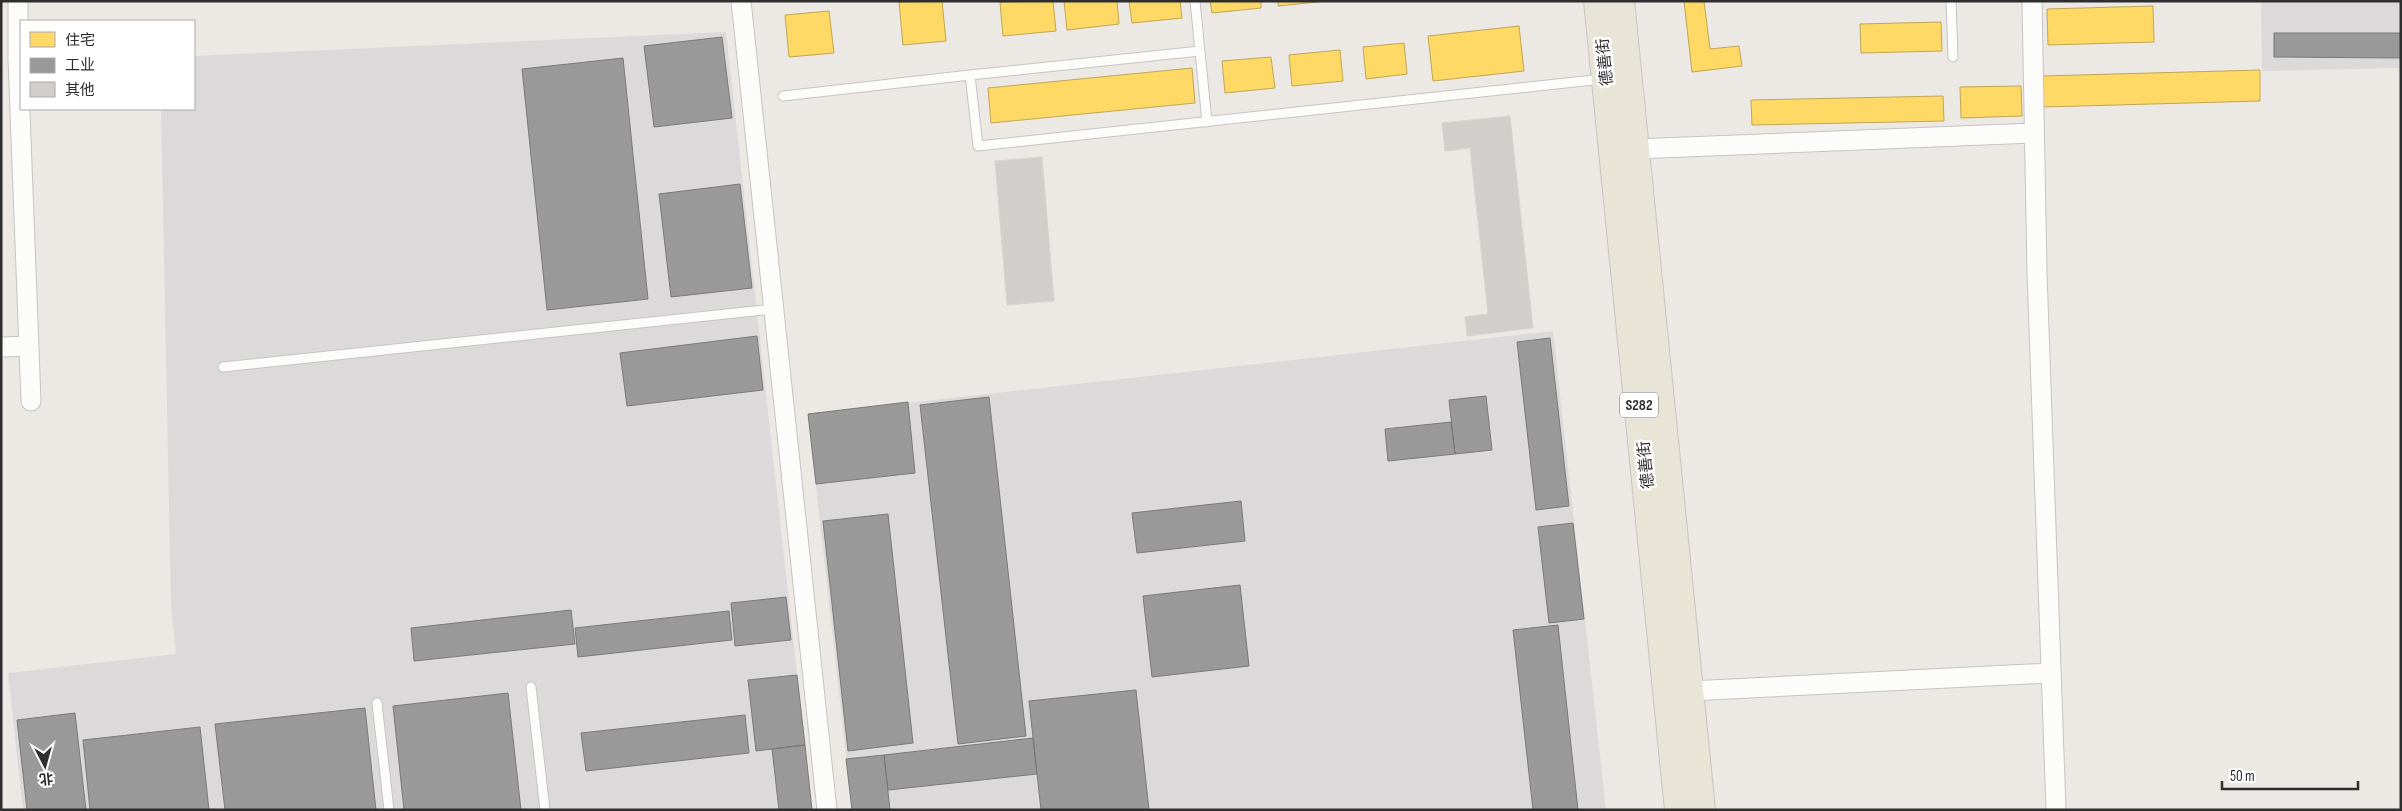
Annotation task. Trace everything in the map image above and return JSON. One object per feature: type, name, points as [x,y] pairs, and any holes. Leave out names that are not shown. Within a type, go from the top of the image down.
[{"type":"main road","name":"德善街","points":[[1598,1],[1679,810]]},
{"type":"main road","name":"德善街","points":[[1620,1],[1701,810]]},
{"type":"street","points":[[18,1],[18,59],[31,401]]},
{"type":"street","points":[[741,1],[827,810]]},
{"type":"street","points":[[2032,1],[2037,272],[2056,810]]},
{"type":"street","points":[[1635,149],[2034,133]]},
{"type":"street","points":[[1,347],[29,346]]},
{"type":"street","points":[[1689,691],[2051,673]]},
{"type":"lane","points":[[1195,1],[1207,122]]},
{"type":"lane","points":[[1951,1],[1953,57]]},
{"type":"lane","points":[[782,96],[1200,51]]},
{"type":"lane","points":[[970,76],[978,146],[1606,78]]},
{"type":"lane","points":[[223,367],[773,309]]},
{"type":"lane","points":[[531,687],[545,810]]},
{"type":"lane","points":[[377,703],[389,810]]},
{"type":"shaded area","points":[[2261,1],[2401,1],[2401,68],[2262,71]]},
{"type":"shaded area","points":[[726,32],[812,810],[23,810],[8,673],[176,654],[171,606],[161,110],[195,110],[195,56]]},
{"type":"shaded area","points":[[1553,331],[1606,810],[852,810],[808,414]]},
{"type":"building: 住宅","points":[[942,1],[946,41],[903,45],[899,2]]},
{"type":"building: 住宅","points":[[1053,1],[1056,31],[1003,36],[1000,2]]},
{"type":"building: 住宅","points":[[1064,1],[1117,1],[1119,24],[1067,30]]},
{"type":"building: 住宅","points":[[1129,1],[1180,1],[1182,18],[1132,23]]},
{"type":"building: 住宅","points":[[1210,1],[1261,1],[1261,8],[1212,13]]},
{"type":"building: 住宅","points":[[1278,1],[1327,1],[1278,6]]},
{"type":"building: 住宅","points":[[1684,1],[1704,1],[1710,49],[1739,46],[1742,66],[1692,72]]},
{"type":"building: 住宅","points":[[2153,6],[2154,42],[2048,45],[2047,9]]},
{"type":"building: 住宅","points":[[829,11],[834,53],[789,57],[785,15]]},
{"type":"building: 住宅","points":[[1941,22],[1942,51],[1861,53],[1860,24]]},
{"type":"building: 住宅","points":[[1519,26],[1524,71],[1433,81],[1428,36]]},
{"type":"building: 住宅","points":[[1404,43],[1407,74],[1366,79],[1363,47]]},
{"type":"building: 住宅","points":[[1340,50],[1343,81],[1292,86],[1289,55]]},
{"type":"building: 住宅","points":[[1271,57],[1275,88],[1225,93],[1222,61]]},
{"type":"building: 住宅","points":[[1192,68],[1195,103],[991,123],[988,88]]},
{"type":"building: 住宅","points":[[2260,70],[2260,101],[2043,107],[2042,76]]},
{"type":"building: 住宅","points":[[2021,86],[2022,116],[1961,118],[1960,87]]},
{"type":"building: 住宅","points":[[1943,96],[1944,121],[1752,125],[1751,100]]},
{"type":"building: 工业","points":[[2274,33],[2401,33],[2401,58],[2274,57]]},
{"type":"building: 工业","points":[[722,37],[732,118],[654,127],[644,46]]},
{"type":"building: 工业","points":[[623,58],[648,299],[547,310],[522,69]]},
{"type":"building: 工业","points":[[740,184],[752,288],[671,297],[659,194]]},
{"type":"building: 工业","points":[[757,336],[763,390],[627,406],[620,353]]},
{"type":"building: 工业","points":[[1550,338],[1569,506],[1536,510],[1517,342]]},
{"type":"building: 工业","points":[[1486,396],[1492,450],[1455,454],[1449,400]]},
{"type":"building: 工业","points":[[989,397],[1026,736],[958,744],[920,405]]},
{"type":"building: 工业","points":[[908,402],[915,473],[816,484],[808,414]]},
{"type":"building: 工业","points":[[1451,422],[1455,454],[1388,461],[1385,429]]},
{"type":"building: 工业","points":[[1241,501],[1245,541],[1137,553],[1132,513]]},
{"type":"building: 工业","points":[[888,514],[913,743],[848,751],[823,521]]},
{"type":"building: 工业","points":[[1573,523],[1584,619],[1549,623],[1538,527]]},
{"type":"building: 工业","points":[[1240,585],[1249,666],[1152,677],[1143,596]]},
{"type":"building: 工业","points":[[786,597],[791,640],[735,646],[731,603]]},
{"type":"building: 工业","points":[[571,610],[575,644],[414,661],[411,628]]},
{"type":"building: 工业","points":[[729,611],[732,640],[578,657],[575,628]]},
{"type":"building: 工业","points":[[1558,625],[1578,810],[1533,810],[1513,630]]},
{"type":"building: 工业","points":[[797,675],[805,745],[756,751],[748,680]]},
{"type":"building: 工业","points":[[1136,690],[1149,810],[1041,810],[1029,701]]},
{"type":"building: 工业","points":[[508,693],[521,810],[404,810],[393,706]]},
{"type":"building: 工业","points":[[365,708],[376,810],[225,810],[215,724]]},
{"type":"building: 工业","points":[[75,713],[86,810],[27,810],[17,720]]},
{"type":"building: 工业","points":[[745,715],[749,753],[586,771],[581,733]]},
{"type":"building: 工业","points":[[200,727],[209,810],[90,810],[83,740]]},
{"type":"building: 工业","points":[[1033,738],[1037,774],[888,790],[884,755]]},
{"type":"building: 工业","points":[[805,745],[812,810],[779,810],[772,749]]},
{"type":"building: 工业","points":[[884,755],[890,810],[852,810],[846,759]]},
{"type":"building: 其他","points":[[1510,116],[1533,328],[1467,336],[1465,317],[1488,314],[1470,148],[1445,151],[1442,123]]},
{"type":"building: 其他","points":[[1042,157],[1054,301],[1007,305],[995,161]]}]
